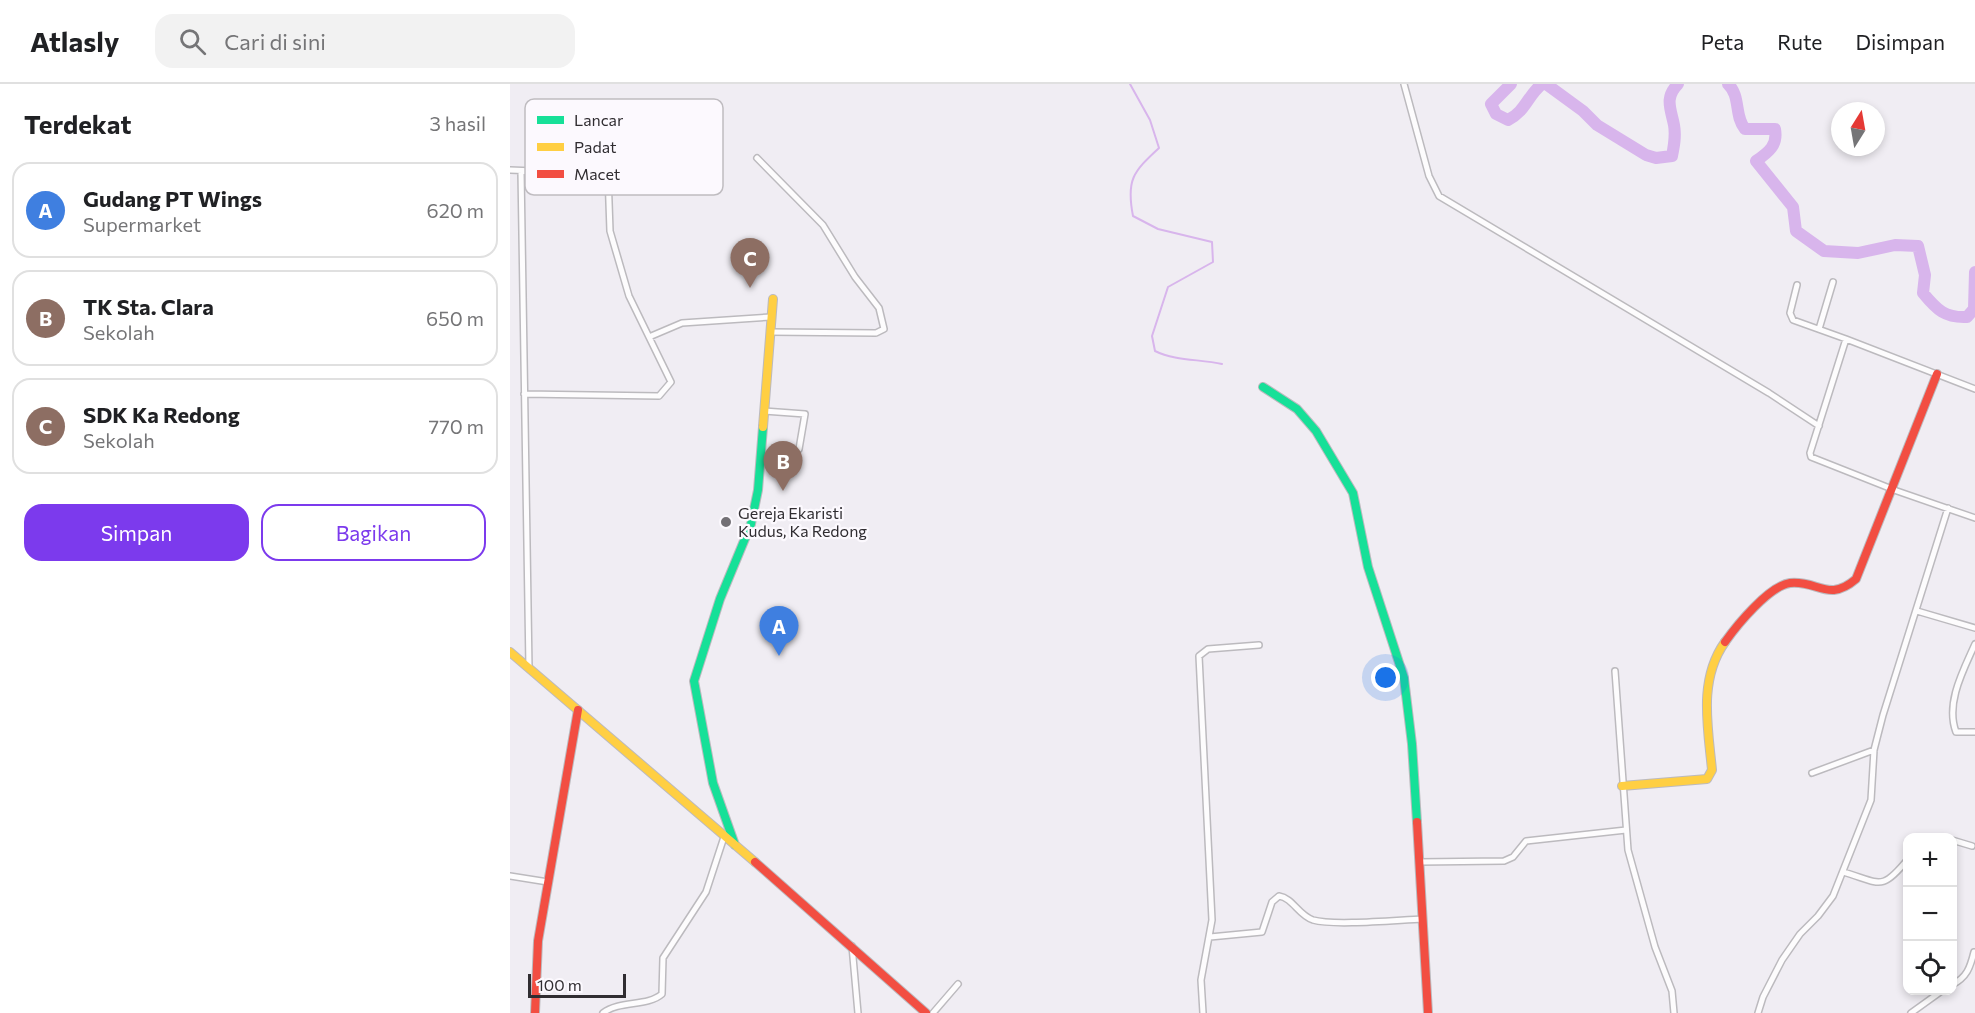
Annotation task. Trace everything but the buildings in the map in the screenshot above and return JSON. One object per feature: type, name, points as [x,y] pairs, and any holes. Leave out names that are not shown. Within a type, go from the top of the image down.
[{"type":"main road","points":[[736,846],[713,783],[694,681],[720,599],[751,524],[758,490],[773,299]]},
{"type":"main road","points":[[1622,786],[1707,779],[1710,776],[1712,770],[1707,687],[1713,663],[1735,629],[1780,587],[1797,584],[1818,591],[1835,590],[1850,585],[1856,579],[1938,374]]},
{"type":"main road","points":[[1263,387],[1297,409],[1316,431],[1353,492],[1368,567],[1404,678],[1412,744],[1428,1013]]},
{"type":"main road","points":[[510,652],[851,945],[926,1013]]},
{"type":"main road","points":[[535,1013],[538,941],[578,710]]},
{"type":"street","points":[[1404,84],[1429,176],[1439,196],[1768,393],[1819,426]]},
{"type":"street","points":[[757,158],[824,225],[855,277],[877,305],[884,329],[876,333],[770,332]]},
{"type":"street","points":[[510,170],[525,171]]},
{"type":"street","points":[[521,171],[529,669]]},
{"type":"street","points":[[524,394],[659,396],[671,382],[651,336],[629,296],[610,231],[609,195]]},
{"type":"street","points":[[1819,329],[1833,282]]},
{"type":"street","points":[[1797,285],[1791,317],[1797,322],[1975,389]]},
{"type":"street","points":[[651,336],[673,325],[771,317]]},
{"type":"street","points":[[1846,339],[1810,453],[1811,457],[1893,490],[1975,518]]},
{"type":"street","points":[[764,411],[805,414],[799,449]]},
{"type":"street","points":[[1758,1013],[1763,997],[1782,960],[1800,934],[1829,902],[1843,872],[1870,800],[1874,750],[1948,508]]},
{"type":"street","points":[[1917,611],[1975,628]]},
{"type":"street","points":[[1975,644],[1956,690],[1953,720],[1956,732],[1975,732]]},
{"type":"street","points":[[1203,1013],[1201,980],[1212,920],[1199,656],[1200,652],[1208,649],[1259,645]]},
{"type":"street","points":[[1615,671],[1628,850],[1655,947],[1672,990],[1674,1013]]},
{"type":"street","points":[[1812,773],[1874,750]]},
{"type":"street","points":[[1419,862],[1504,861],[1513,857],[1526,841],[1626,830]]},
{"type":"street","points":[[603,1013],[614,1006],[655,998],[662,994],[663,958],[706,892],[724,837]]},
{"type":"street","points":[[1957,841],[1972,846]]},
{"type":"street","points":[[1843,872],[1881,883],[1888,881],[1903,864]]},
{"type":"street","points":[[510,876],[548,882]]},
{"type":"street","points":[[1210,937],[1262,932],[1272,902],[1279,896],[1286,897],[1300,913],[1319,921],[1422,919]]},
{"type":"street","points":[[851,945],[858,1013]]},
{"type":"street","points":[[1957,982],[1964,978],[1971,967],[1974,952]]},
{"type":"street","points":[[933,1013],[958,984]]},
{"type":"street","points":[[1911,1013],[1936,995]]},
{"type":"waterway","points":[[1130,84],[1150,120],[1159,148],[1143,164],[1131,185],[1133,216],[1158,229],[1212,242],[1213,262],[1168,287],[1152,336],[1155,351],[1179,358],[1222,364]]},
{"type":"waterway","points":[[1511,84],[1491,104],[1496,114],[1508,120],[1519,113],[1542,84]]},
{"type":"waterway","points":[[1546,84],[1583,111],[1597,125],[1646,155],[1656,158],[1672,156],[1675,133],[1670,99],[1678,84]]},
{"type":"waterway","points":[[1728,84],[1735,94],[1745,129],[1775,129],[1776,135],[1772,148],[1756,161],[1793,207],[1796,231],[1824,251],[1858,253],[1895,245],[1918,246],[1925,275],[1923,293],[1942,312],[1953,316],[1967,317],[1974,309],[1975,272]]},
{"type":"traffic: fast","points":[[1263,387],[1297,409],[1316,431],[1353,493],[1368,567],[1404,678],[1412,744],[1417,822]]},
{"type":"traffic: fast","points":[[735,845],[713,783],[694,681],[720,599],[751,524],[758,490],[763,427]]},
{"type":"traffic: slow","points":[[763,427],[773,299]]},
{"type":"traffic: slow","points":[[1622,786],[1707,779],[1712,770],[1707,721],[1708,688],[1711,672],[1725,642]]},
{"type":"traffic: slow","points":[[510,652],[755,862]]},
{"type":"traffic: jam","points":[[1725,642],[1754,607],[1782,586],[1800,583],[1830,590],[1846,586],[1856,579],[1937,374]]},
{"type":"traffic: jam","points":[[535,1013],[538,941],[578,710]]},
{"type":"traffic: jam","points":[[1417,822],[1428,1013]]},
{"type":"traffic: jam","points":[[755,862],[926,1013]]},
{"type":"place","name":"SDK Ka Redong","points":[[750,288]]},
{"type":"place","name":"TK Sta. Clara","points":[[783,491]]},
{"type":"place","name":"Gereja Ekaristi Kudus, Ka Redong","points":[[726,522]]},
{"type":"place","name":"Gudang PT Wings","points":[[779,656]]}]
